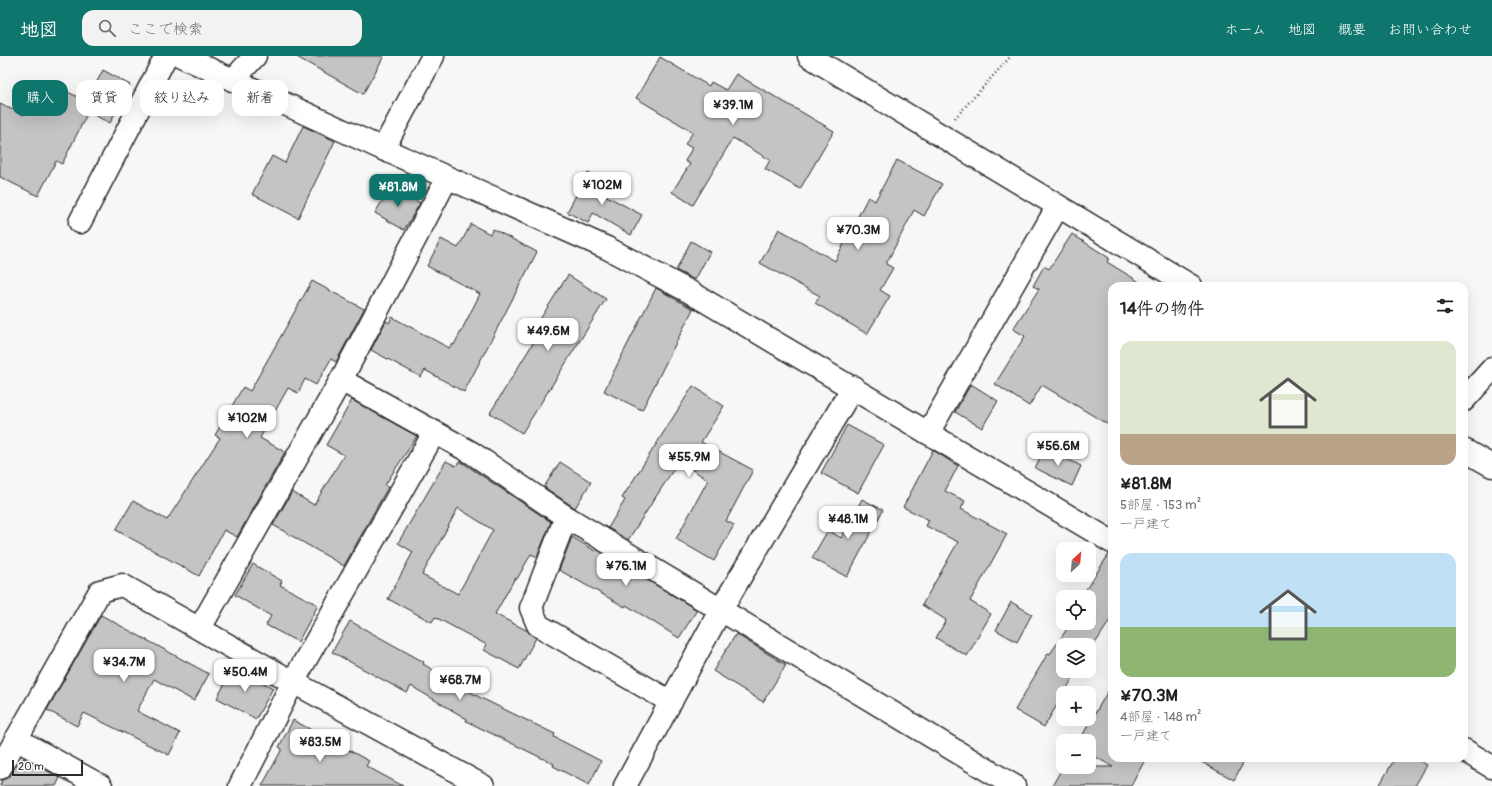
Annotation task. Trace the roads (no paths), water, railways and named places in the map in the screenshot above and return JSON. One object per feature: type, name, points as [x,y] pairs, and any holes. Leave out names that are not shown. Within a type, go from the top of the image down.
[{"type":"street","points":[[80,222],[166,56]]},
{"type":"street","points":[[181,56],[233,80],[255,56]]},
{"type":"street","points":[[383,149],[433,56]]},
{"type":"street","points":[[809,56],[1184,282]]},
{"type":"street","points":[[288,105],[447,178],[614,251],[690,292],[1108,540]]},
{"type":"street","points":[[200,628],[341,380],[447,178]]},
{"type":"street","points":[[928,432],[1058,206]]},
{"type":"street","points":[[1468,396],[1492,369]]},
{"type":"street","points":[[341,380],[472,454],[566,517],[1014,786]]},
{"type":"street","points":[[625,786],[720,610],[852,387]]},
{"type":"street","points":[[240,786],[293,682],[434,433]]},
{"type":"street","points":[[1468,452],[1492,466]]},
{"type":"street","points":[[566,517],[531,608],[538,625],[671,702]]},
{"type":"street","points":[[0,768],[100,591],[122,585],[293,682],[484,786]]},
{"type":"street","points":[[16,739],[101,786]]},
{"type":"street","points":[[1468,752],[1492,767]]}]
